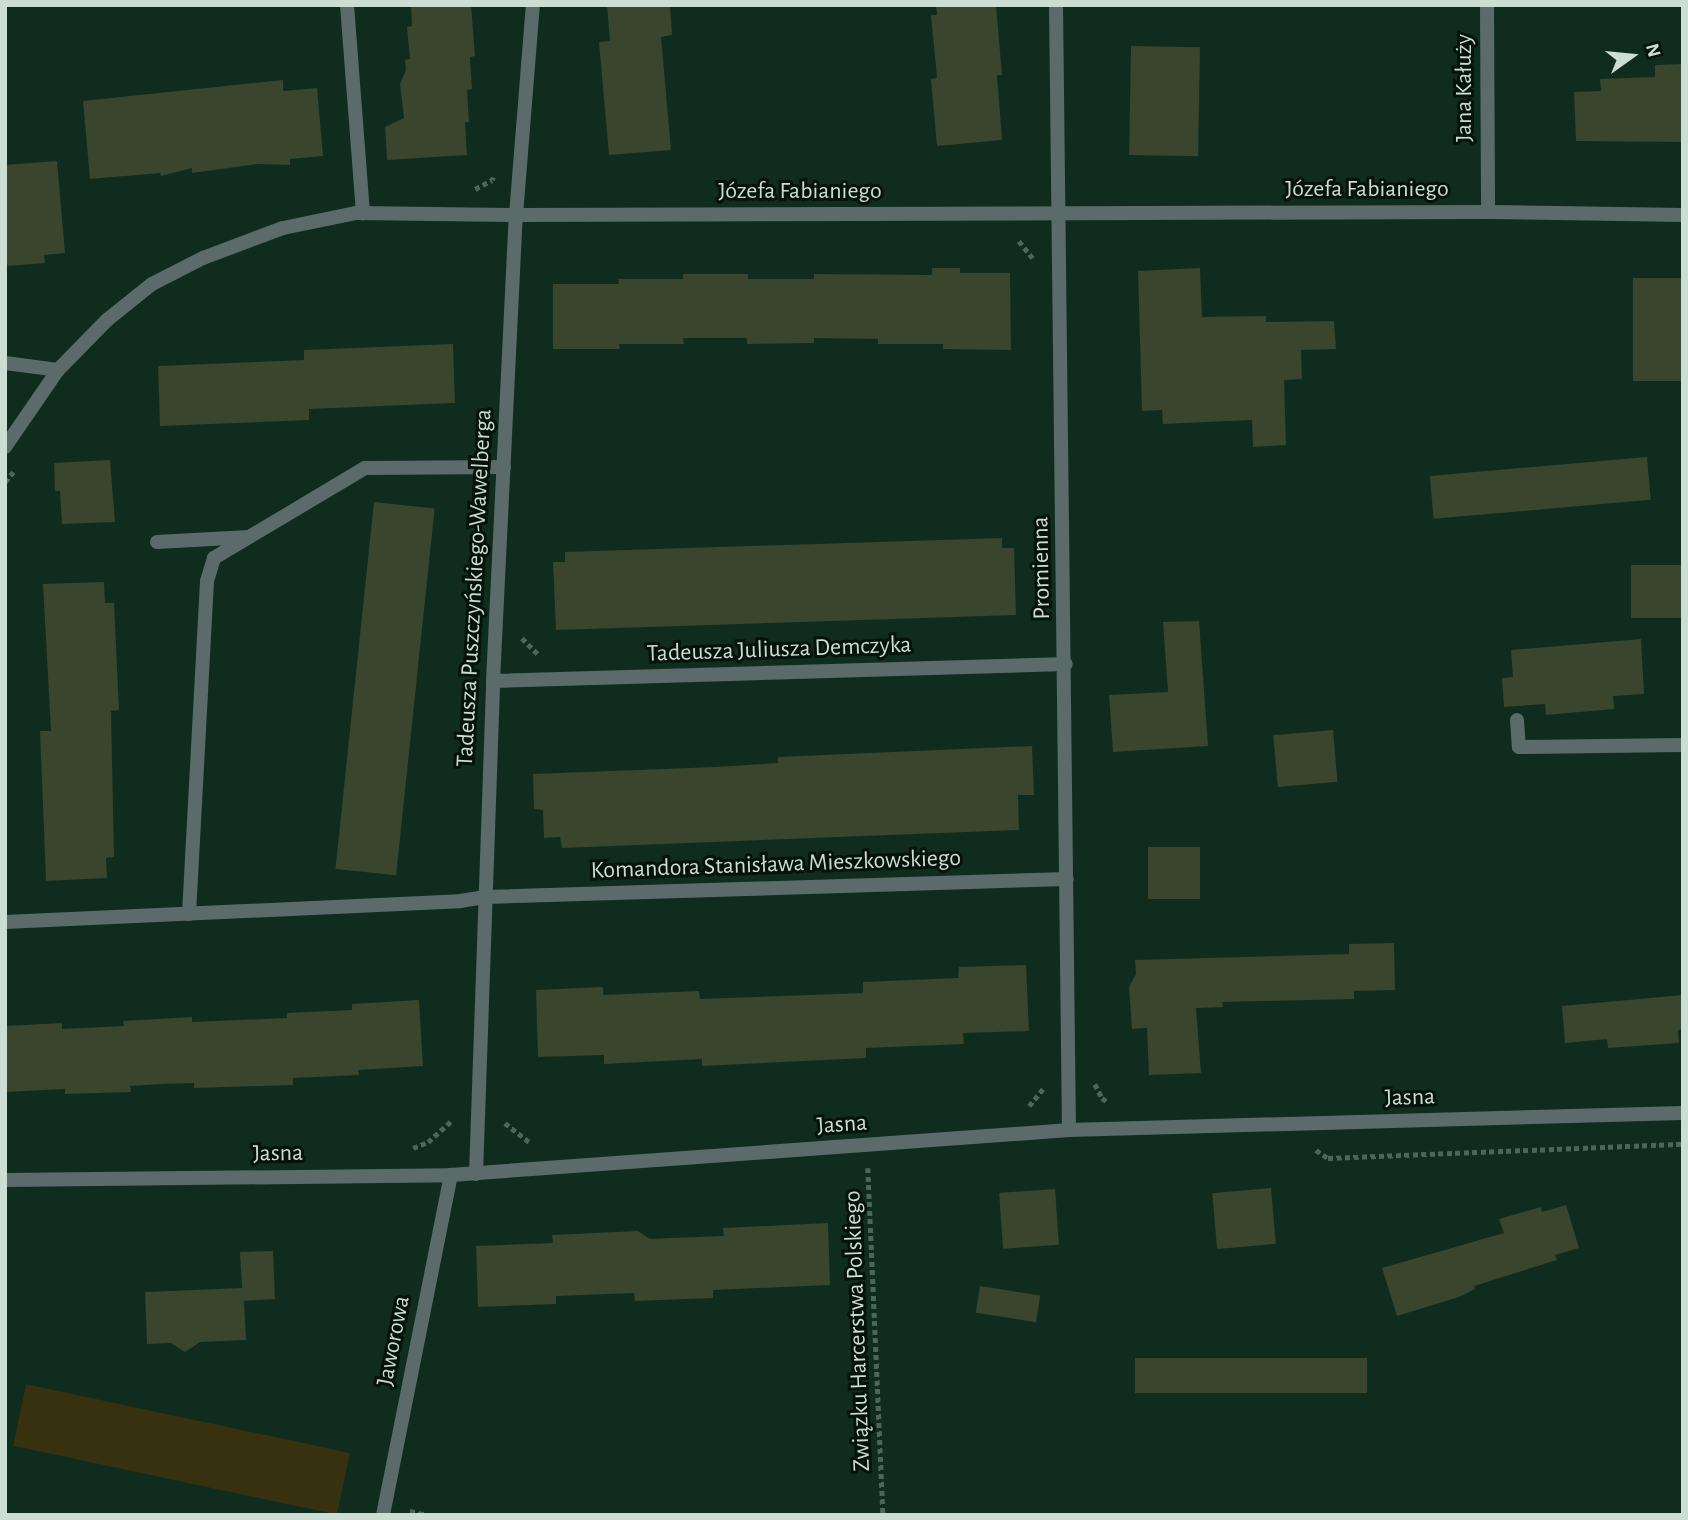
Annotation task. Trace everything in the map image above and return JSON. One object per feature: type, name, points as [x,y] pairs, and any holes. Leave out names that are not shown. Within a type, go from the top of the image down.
[{"type":"street","points":[[347,5],[363,213]]},
{"type":"street","name":"Tadeusza Puszczyńskiego-Wawelberga","points":[[476,1174],[503,467],[516,215],[533,5]]},
{"type":"street","name":"Promienna","points":[[1056,5],[1066,664],[1069,1130]]},
{"type":"street","name":"Jana Kałuży","points":[[1487,5],[1488,212]]},
{"type":"street","name":"Józefa Fabianiego","points":[[5,447],[58,370],[116,313],[152,284],[183,268],[283,228],[363,213],[516,215],[1488,212],[1683,215]]},
{"type":"street","points":[[5,363],[58,370]]},
{"type":"street","points":[[189,914],[207,581],[214,558],[365,468],[503,467]]},
{"type":"street","points":[[157,542],[250,537]]},
{"type":"street","name":"Tadeusza Juliusza Demczyka","points":[[493,681],[1066,664]]},
{"type":"street","points":[[1517,720],[1519,747],[1683,745]]},
{"type":"street","name":"Komandora Stanisława Mieszkowskiego","points":[[5,922],[460,901],[485,897],[1067,879]]},
{"type":"street","name":"Jasna","points":[[5,1180],[476,1174],[1069,1130],[1683,1113]]},
{"type":"street","name":"Jaworowa","points":[[383,1515],[450,1175]]},
{"type":"path","points":[[1010,239],[1020,241],[1038,266],[1061,266]]},
{"type":"path","points":[[5,482],[21,461]]},
{"type":"path","points":[[517,632],[525,643]]},
{"type":"path","points":[[1023,1109],[1032,1104],[1050,1079],[1051,1058],[1070,1055]]},
{"type":"path","points":[[1094,1078],[1102,1098],[1114,1105]]},
{"type":"path","points":[[401,1149],[419,1147],[428,1142],[451,1123],[454,1111]]},
{"type":"path","points":[[502,1117],[506,1127],[536,1146]]},
{"type":"path","points":[[1307,1144],[1328,1158],[1683,1144]]},
{"type":"path","name":"Związku Harcerstwa Polskiego","points":[[868,1146],[883,1515]]},
{"type":"path","points":[[855,1167],[882,1165]]},
{"type":"shaded area","points":[[26,1384],[350,1453],[337,1515],[13,1446]]},
{"type":"building","points":[[411,5],[471,5],[475,56],[470,57],[472,89],[467,90],[467,155],[387,160],[385,127],[404,118],[400,84],[406,70],[405,60],[410,59],[407,27],[412,26]]},
{"type":"building","points":[[607,5],[670,5],[672,35],[661,37],[671,150],[609,155],[599,42],[610,41]]},
{"type":"building","points":[[936,5],[996,5],[1002,75],[997,75],[1002,140],[937,146],[931,79],[937,78],[931,15],[937,15]]},
{"type":"building","points":[[1131,46],[1200,47],[1198,156],[1129,155]]},
{"type":"building","points":[[1683,64],[1683,142],[1576,141],[1574,92],[1601,91],[1600,79],[1655,77],[1655,65]]},
{"type":"building","points":[[283,80],[283,91],[317,88],[323,156],[290,159],[290,165],[258,164],[192,173],[192,168],[161,176],[160,173],[90,179],[83,101]]},
{"type":"building","points":[[57,161],[65,253],[44,255],[45,263],[8,266],[5,258],[5,165]]},
{"type":"building","points":[[932,268],[960,268],[960,273],[1010,273],[1011,350],[943,349],[943,344],[878,344],[878,339],[814,338],[814,343],[747,344],[747,338],[683,338],[684,344],[619,344],[620,349],[553,349],[553,284],[619,284],[618,279],[683,279],[683,274],[748,274],[748,279],[814,279],[814,274],[932,275]]},
{"type":"building","points":[[1200,268],[1202,317],[1266,316],[1266,322],[1334,321],[1336,349],[1301,350],[1302,379],[1284,380],[1286,445],[1253,447],[1252,420],[1163,424],[1162,410],[1142,411],[1138,271]]},
{"type":"building","points":[[1633,278],[1683,278],[1683,381],[1633,381]]},
{"type":"building","points":[[453,344],[455,403],[309,409],[309,420],[160,426],[158,366],[304,360],[304,350]]},
{"type":"building","points":[[1647,457],[1651,500],[1434,519],[1430,476]]},
{"type":"building","points":[[110,460],[115,522],[62,524],[60,491],[55,491],[54,463]]},
{"type":"building","points":[[374,502],[435,508],[396,875],[335,869]]},
{"type":"building","points":[[1002,538],[1002,548],[1014,548],[1016,615],[556,630],[553,562],[565,562],[565,552]]},
{"type":"building","points":[[1631,565],[1683,565],[1683,618],[1631,618]]},
{"type":"building","points":[[104,582],[105,603],[114,603],[119,710],[111,711],[114,857],[106,858],[107,878],[46,881],[40,731],[51,731],[43,584]]},
{"type":"building","points":[[1199,621],[1208,746],[1113,752],[1109,695],[1168,692],[1163,622]]},
{"type":"building","points":[[1641,639],[1644,694],[1613,696],[1614,709],[1546,715],[1545,704],[1504,707],[1502,678],[1513,677],[1511,650]]},
{"type":"building","points":[[1333,730],[1338,782],[1278,787],[1273,735]]},
{"type":"building","points":[[1032,746],[1034,795],[1018,795],[1019,830],[562,848],[560,837],[544,838],[543,810],[534,809],[533,774],[778,763],[778,757]]},
{"type":"building","points":[[1148,847],[1200,847],[1200,899],[1148,899]]},
{"type":"building","points":[[1394,943],[1395,990],[1354,991],[1354,999],[1222,1002],[1223,1007],[1196,1008],[1201,1073],[1149,1075],[1147,1028],[1132,1029],[1129,987],[1136,974],[1135,960],[1349,954],[1349,944]]},
{"type":"building","points":[[1026,965],[1029,1031],[963,1033],[964,1044],[866,1048],[866,1058],[702,1066],[702,1059],[604,1064],[604,1055],[538,1057],[536,990],[603,987],[603,995],[699,991],[700,999],[863,993],[863,982],[958,978],[959,967]]},
{"type":"building","points":[[1683,995],[1683,1029],[1678,1030],[1679,1043],[1608,1048],[1607,1039],[1565,1043],[1562,1006]]},
{"type":"building","points":[[419,1000],[423,1066],[358,1070],[359,1075],[293,1078],[293,1085],[194,1088],[194,1083],[130,1086],[131,1092],[65,1094],[65,1089],[5,1092],[5,1026],[62,1023],[62,1029],[124,1026],[123,1021],[192,1017],[192,1022],[287,1018],[287,1013],[352,1010],[352,1004]]},
{"type":"building","points":[[1271,1188],[1276,1244],[1217,1249],[1212,1193]]},
{"type":"building","points":[[1055,1189],[1059,1245],[1003,1249],[999,1193]]},
{"type":"building","points":[[1566,1205],[1579,1248],[1555,1255],[1557,1260],[1474,1286],[1475,1289],[1459,1297],[1397,1316],[1382,1268],[1504,1233],[1499,1219],[1541,1207],[1542,1212]]},
{"type":"building","points":[[828,1223],[830,1285],[713,1290],[713,1298],[635,1301],[634,1293],[556,1296],[556,1304],[478,1307],[476,1246],[553,1243],[552,1235],[638,1231],[650,1239],[724,1236],[723,1228]]},
{"type":"building","points":[[273,1251],[275,1299],[244,1301],[246,1340],[200,1342],[185,1352],[171,1343],[147,1344],[145,1292],[242,1288],[240,1252]]},
{"type":"building","points":[[980,1286],[1040,1296],[1036,1322],[976,1313]]},
{"type":"building","points":[[1135,1358],[1367,1358],[1367,1393],[1135,1393]]}]
